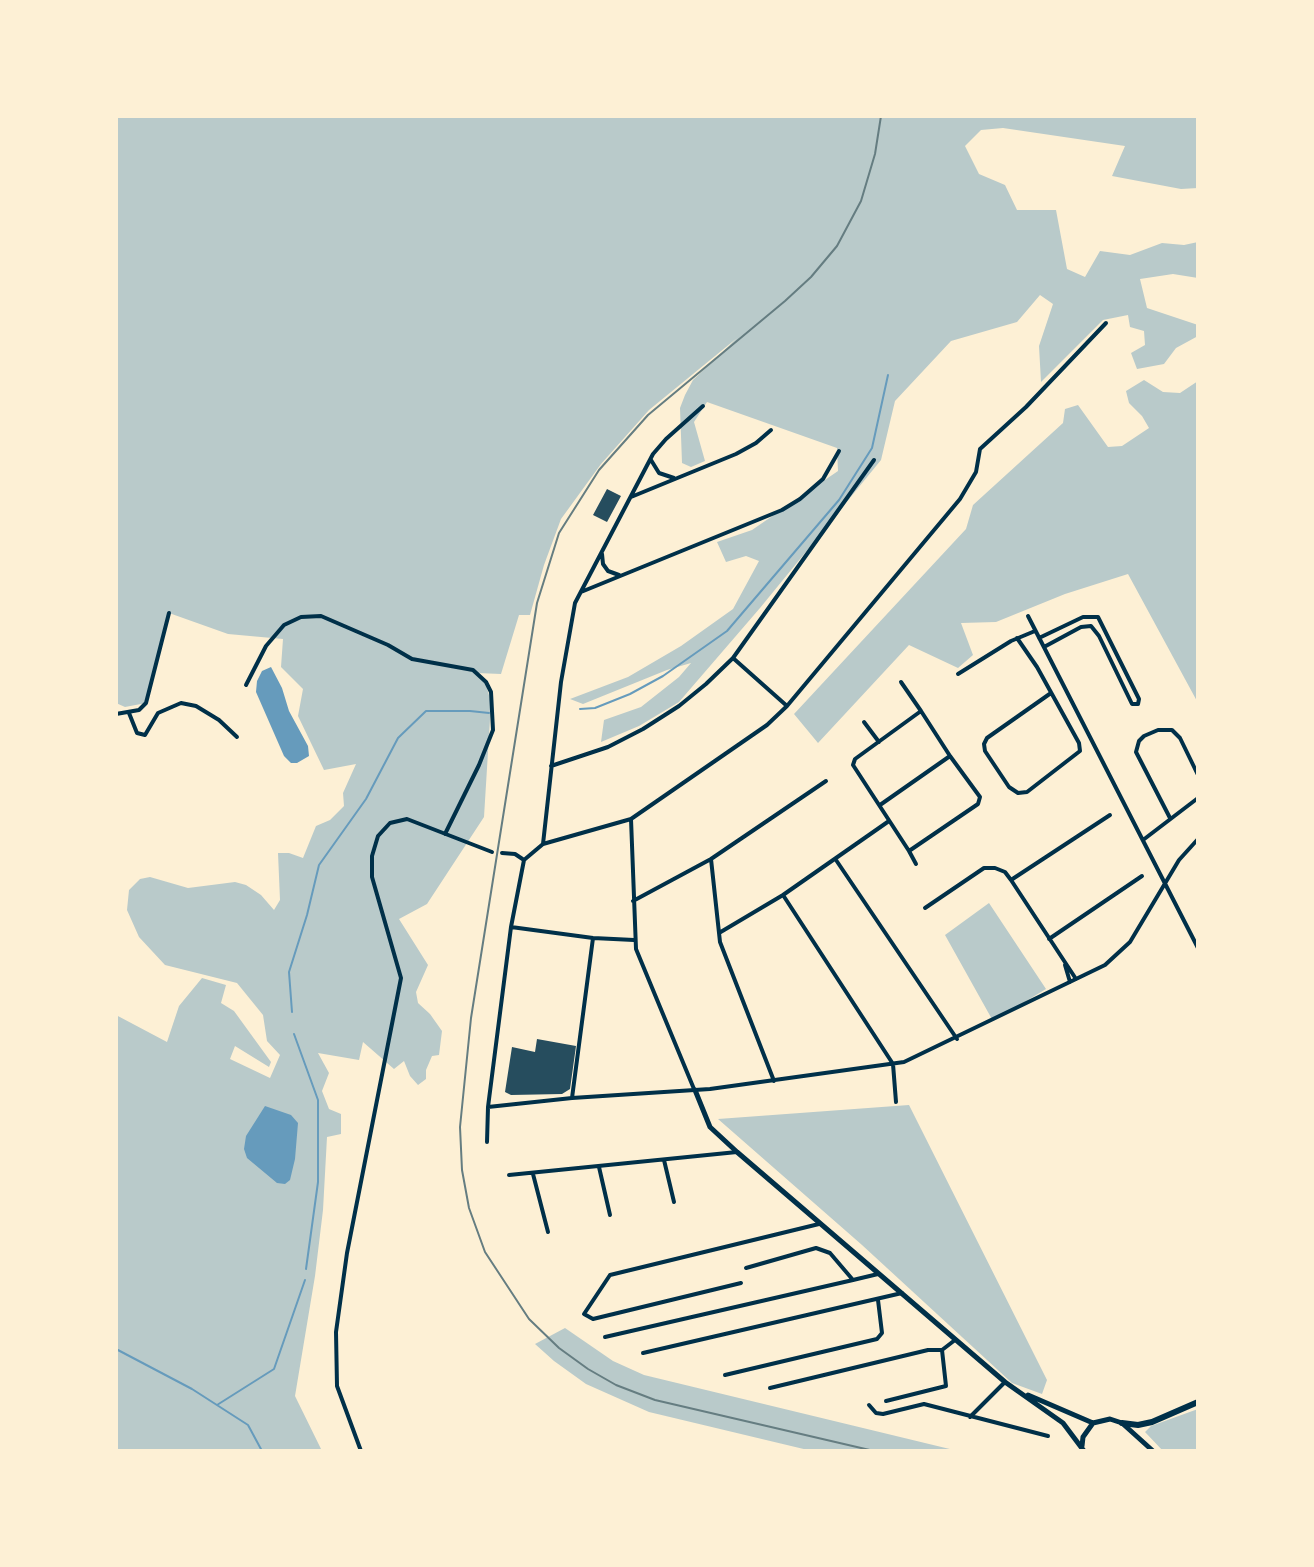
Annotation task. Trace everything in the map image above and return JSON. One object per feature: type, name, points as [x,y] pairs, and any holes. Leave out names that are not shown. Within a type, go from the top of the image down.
[{"type":"highway","points":[[1122,1423],[1138,1425],[1152,1422],[1198,1402]]},
{"type":"street","points":[[487,1142],[488,1107],[511,927],[524,860],[543,844],[631,819],[767,725],[787,706],[960,499],[976,472],[980,449],[1026,407],[1106,323]]},
{"type":"street","points":[[543,844],[570,628],[580,592],[651,458],[666,439],[703,406]]},
{"type":"street","points":[[631,497],[736,454],[771,430]]},
{"type":"street","points":[[580,592],[782,510],[823,479],[839,451]]},
{"type":"street","points":[[651,458],[659,473],[676,478]]},
{"type":"street","points":[[551,766],[608,747],[643,729],[679,706],[733,658],[874,460]]},
{"type":"street","points":[[603,549],[602,557],[608,571],[622,576]]},
{"type":"street","points":[[116,714],[139,710],[146,703],[169,613]]},
{"type":"street","points":[[246,685],[266,646],[284,625],[301,617],[321,616],[388,645],[412,659],[473,670],[486,682],[491,692],[493,730],[445,834]]},
{"type":"street","points":[[1028,616],[1198,948]]},
{"type":"street","points":[[1039,638],[1083,617],[1098,617],[1139,699],[1138,704],[1132,704],[1099,636],[1091,626],[1081,627],[1044,647]]},
{"type":"street","points":[[958,674],[1017,638],[1035,631]]},
{"type":"street","points":[[1017,638],[1051,693],[1079,743],[1080,751],[1027,792],[1018,793],[1009,787],[985,751],[984,744],[987,738],[1051,693]]},
{"type":"street","points":[[733,658],[787,706]]},
{"type":"street","points":[[901,682],[980,797],[980,801],[909,851]]},
{"type":"street","points":[[129,713],[137,733],[145,735],[158,713],[181,703],[196,706],[219,720],[237,737]]},
{"type":"street","points":[[916,864],[853,765],[855,759],[921,711]]},
{"type":"street","points":[[864,722],[879,742]]},
{"type":"street","points":[[1170,818],[1136,752],[1139,741],[1158,730],[1172,730],[1180,738],[1198,775]]},
{"type":"street","points":[[880,805],[950,756]]},
{"type":"street","points":[[633,901],[711,859],[826,781]]},
{"type":"street","points":[[1142,841],[1198,798]]},
{"type":"street","points":[[1011,880],[1110,815]]},
{"type":"street","points":[[361,1451],[337,1386],[336,1332],[347,1253],[401,978],[372,877],[372,856],[378,836],[390,823],[407,819],[492,852]]},
{"type":"street","points":[[631,819],[634,940],[642,969],[710,1127],[1005,1382],[1063,1423],[1083,1449]]},
{"type":"street","points":[[719,933],[783,895],[889,821]]},
{"type":"street","points":[[488,1107],[695,1090],[904,1062],[1105,965],[1130,942],[1179,860],[1198,839]]},
{"type":"street","points":[[502,853],[515,854],[524,860]]},
{"type":"street","points":[[711,859],[720,942],[774,1081]]},
{"type":"street","points":[[836,860],[957,1039]]},
{"type":"street","points":[[925,908],[984,868],[1005,872],[1076,979]]},
{"type":"street","points":[[1049,939],[1142,876]]},
{"type":"street","points":[[783,895],[893,1064],[896,1102]]},
{"type":"street","points":[[511,927],[634,940]]},
{"type":"street","points":[[572,1098],[593,938]]},
{"type":"street","points":[[1064,964],[1070,982]]},
{"type":"street","points":[[509,1175],[737,1152]]},
{"type":"street","points":[[664,1160],[674,1202]]},
{"type":"street","points":[[599,1166],[610,1215]]},
{"type":"street","points":[[533,1174],[548,1232]]},
{"type":"street","points":[[741,1283],[593,1319],[584,1314],[605,1278],[610,1275],[819,1224]]},
{"type":"street","points":[[746,1268],[816,1248],[830,1253],[853,1280]]},
{"type":"street","points":[[605,1337],[879,1274]]},
{"type":"street","points":[[643,1353],[902,1293]]},
{"type":"street","points":[[725,1375],[877,1339],[882,1333],[878,1300]]},
{"type":"street","points":[[770,1388],[928,1350],[942,1350],[955,1340]]},
{"type":"street","points":[[886,1401],[946,1386],[942,1350]]},
{"type":"street","points":[[970,1417],[1005,1382]]},
{"type":"street","points":[[1016,1390],[1093,1423],[1110,1419],[1122,1423],[1153,1451]]},
{"type":"street","points":[[869,1405],[876,1413],[883,1414],[924,1404],[1048,1436]]},
{"type":"street","points":[[1083,1449],[1083,1437],[1093,1423]]},
{"type":"shaded area","points":[[116,116],[1198,116],[1198,188],[1181,189],[1112,176],[1125,146],[1003,128],[981,130],[965,146],[979,174],[1005,185],[1017,210],[1056,210],[1067,269],[1085,277],[1100,251],[1130,255],[1162,243],[1184,245],[1198,242],[1198,278],[1173,274],[1140,279],[1147,308],[1198,325],[1198,336],[1176,348],[1164,364],[1137,369],[1131,353],[1145,345],[1144,331],[1130,327],[1128,315],[1103,320],[1041,382],[1039,346],[1053,304],[1040,295],[1017,322],[951,341],[895,401],[881,460],[679,702],[639,726],[601,742],[604,720],[641,707],[679,677],[691,663],[583,704],[570,699],[628,677],[681,646],[733,609],[759,561],[746,556],[726,562],[717,542],[752,530],[838,471],[837,448],[707,402],[694,422],[705,461],[691,467],[682,463],[680,408],[685,395],[693,380],[737,338],[649,410],[601,464],[561,519],[530,615],[519,615],[501,674],[477,673],[486,684],[491,703],[484,817],[427,904],[399,919],[428,965],[416,992],[418,1003],[442,1031],[439,1055],[432,1056],[426,1079],[418,1085],[404,1061],[394,1069],[363,1042],[359,1060],[318,1053],[329,1073],[322,1091],[329,1109],[341,1114],[341,1134],[327,1137],[315,1276],[295,1396],[322,1451],[116,1451],[116,1015],[167,1042],[179,1006],[202,978],[226,985],[221,1003],[234,1011],[271,1062],[269,1067],[235,1046],[230,1059],[270,1078],[280,1055],[267,1041],[263,1015],[237,983],[165,965],[139,937],[127,910],[129,890],[140,879],[150,877],[188,888],[235,882],[261,895],[274,910],[280,900],[278,853],[303,858],[316,826],[330,820],[344,806],[343,793],[356,764],[324,770],[298,716],[303,689],[281,667],[283,639],[228,634],[169,613],[146,703],[125,707],[116,703]]},
{"type":"shaded area","points":[[1144,380],[1163,392],[1180,393],[1198,381],[1198,703],[1128,574],[1065,594],[996,622],[961,623],[973,655],[958,668],[909,645],[818,743],[794,714],[966,529],[973,505],[1063,423],[1065,409],[1078,405],[1108,447],[1122,446],[1149,428],[1129,403],[1126,391]]},
{"type":"shaded area","points":[[989,903],[1046,989],[993,1021],[945,935]]},
{"type":"shaded area","points":[[909,1105],[1047,1380],[1042,1394],[1012,1383],[862,1245],[718,1119]]},
{"type":"shaded area","points":[[565,1328],[613,1361],[644,1375],[958,1451],[812,1451],[649,1412],[586,1384],[535,1344]]},
{"type":"shaded area","points":[[1198,1409],[1198,1451],[1163,1451],[1145,1432],[1151,1426]]},
{"type":"water","points":[[271,667],[308,746],[309,756],[297,763],[291,763],[284,756],[256,692],[262,671]]},
{"type":"water","points":[[265,1106],[291,1115],[298,1123],[295,1159],[290,1180],[285,1184],[277,1183],[247,1158],[244,1149],[246,1136]]},
{"type":"building","points":[[607,489],[621,496],[607,522],[593,515]]},
{"type":"building","points":[[537,1039],[576,1046],[570,1089],[562,1094],[511,1095],[505,1092],[512,1047],[535,1052]]},
{"type":"waterway","points":[[580,709],[595,708],[630,694],[663,676],[727,631],[839,500],[872,448],[888,375]]},
{"type":"waterway","points":[[292,1012],[289,972],[319,865],[366,799],[398,738],[426,711],[489,713]]},
{"type":"waterway","points":[[294,1034],[318,1100],[318,1182],[306,1269]]},
{"type":"waterway","points":[[217,1405],[274,1369],[305,1280]]},
{"type":"waterway","points":[[116,1349],[192,1389],[248,1425],[262,1451]]},
{"type":"railway","points":[[874,1451],[655,1400],[616,1385],[559,1348],[529,1319],[485,1252],[469,1208],[462,1170],[460,1127],[471,1018],[537,603],[559,533],[599,470],[648,415],[785,301],[811,277],[837,246],[861,201],[875,154],[881,116]]}]
